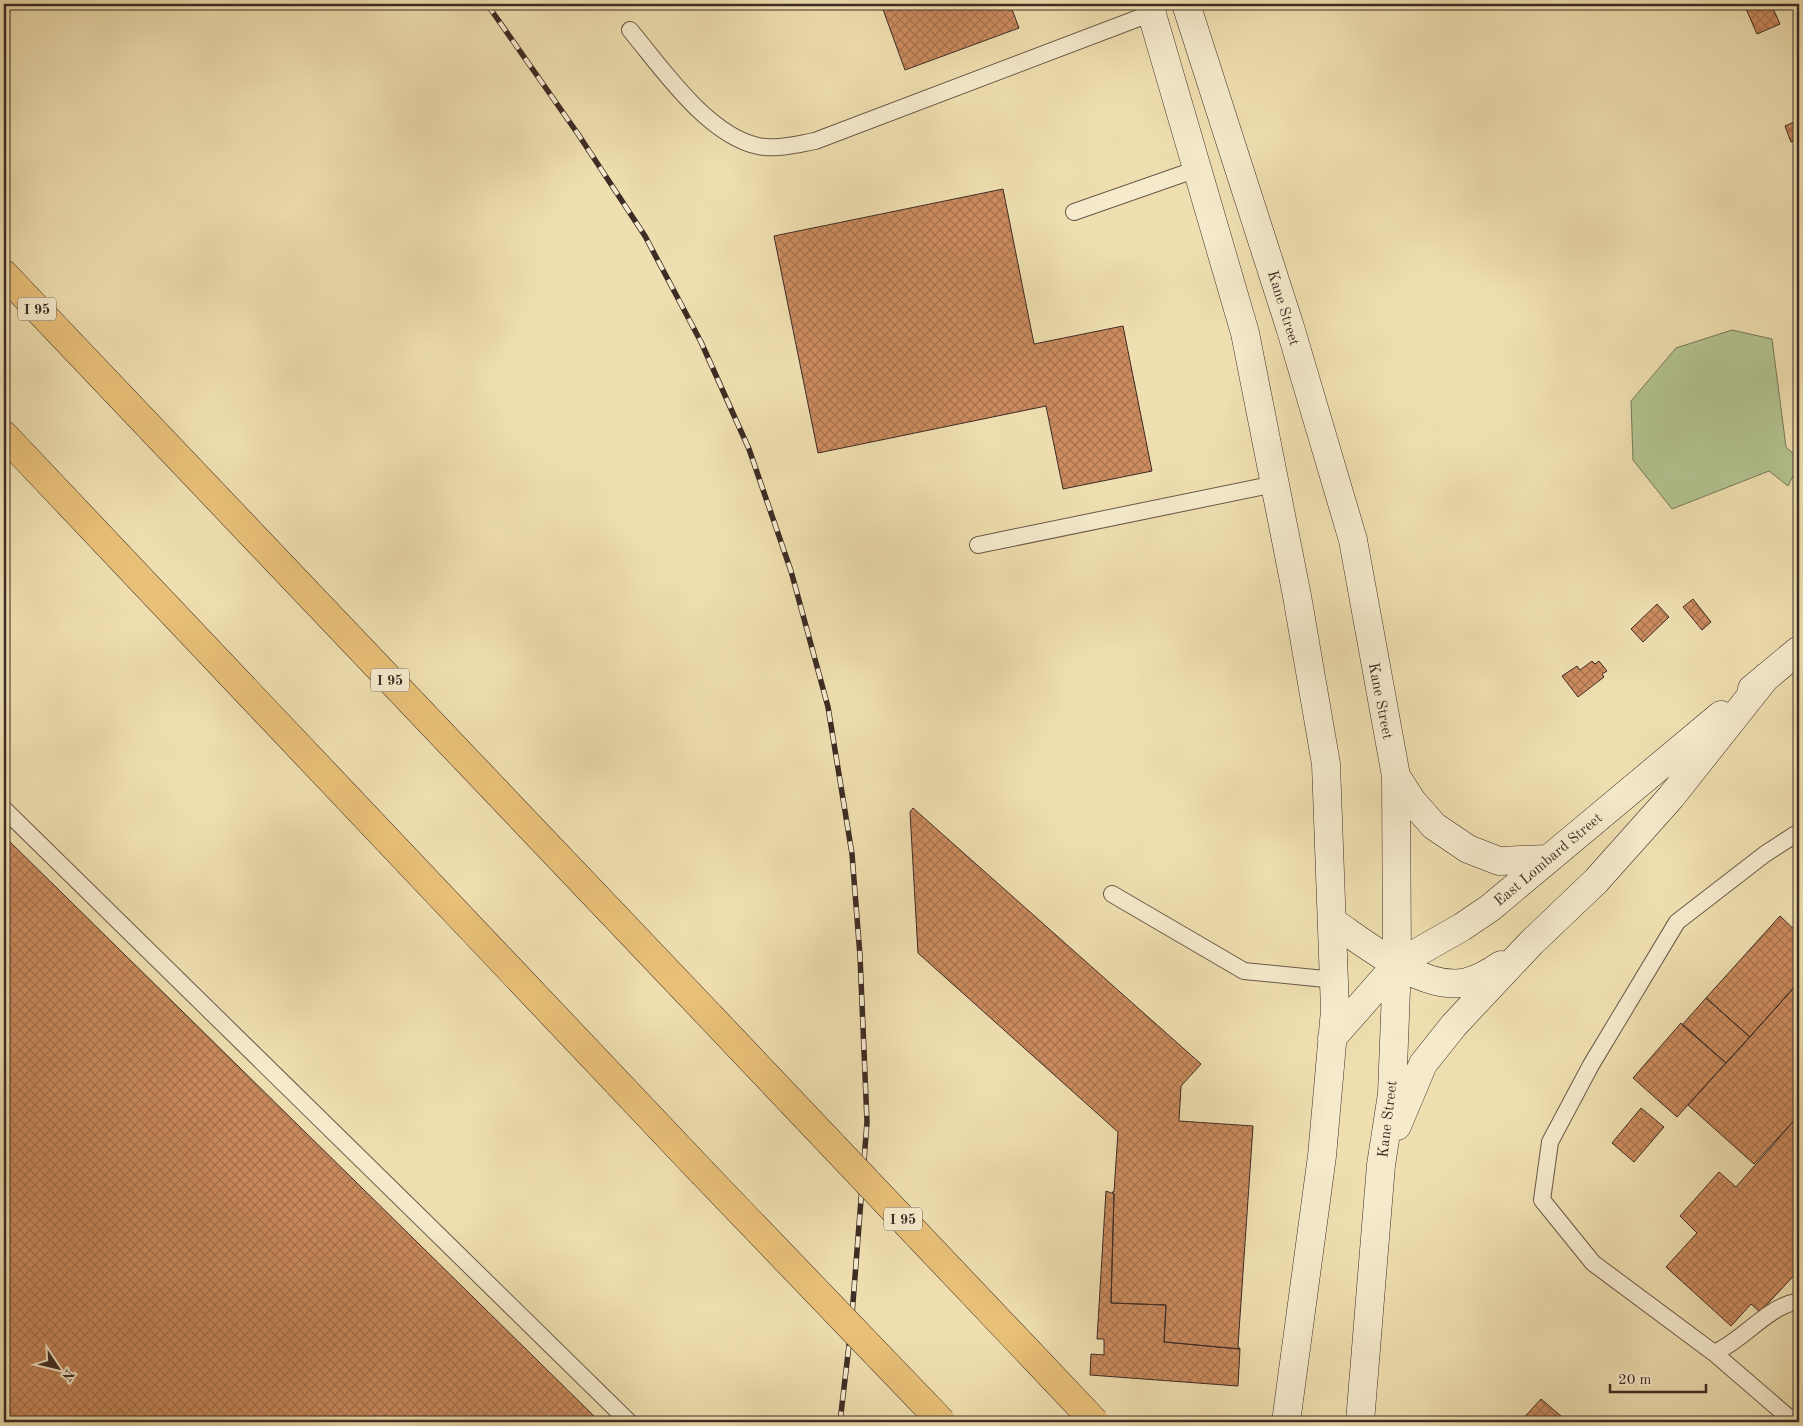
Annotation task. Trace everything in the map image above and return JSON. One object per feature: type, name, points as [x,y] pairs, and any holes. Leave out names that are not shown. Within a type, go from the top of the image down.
[{"type":"highway","points":[[4,256],[70,345]]},
{"type":"highway","name":"I 95","points":[[4,274],[1095,1422]]},
{"type":"highway","points":[[4,435],[702,1172],[942,1422]]},
{"type":"main road","name":"Kane Street","points":[[1186,4],[1290,327],[1353,540],[1396,776],[1397,964],[1392,1094],[1381,1165],[1360,1422]]},
{"type":"main road","points":[[1151,8],[1245,333],[1275,484],[1326,764],[1335,1010],[1322,1156],[1286,1422]]},
{"type":"main road","name":"East Lombard Street","points":[[1332,1038],[1397,964],[1462,927],[1490,908],[1799,650]]},
{"type":"main road","name":"East Lombard Street","points":[[1531,943],[1596,881],[1671,797],[1766,677]]},
{"type":"main road","points":[[1396,776],[1412,801],[1434,826],[1468,848],[1499,861],[1547,859]]},
{"type":"main road","points":[[1333,922],[1397,964],[1436,982],[1465,983],[1499,967],[1531,943]]},
{"type":"main road","points":[[1381,1165],[1423,1064],[1454,1024],[1531,943]]},
{"type":"lane","points":[[630,30],[698,111],[732,135],[759,146],[784,146],[815,141],[1151,8]]},
{"type":"lane","points":[[1074,212],[1197,169]]},
{"type":"lane","points":[[978,546],[1275,484]]},
{"type":"lane","points":[[4,809],[629,1422]]},
{"type":"lane","points":[[1794,1422],[1714,1353],[1593,1263],[1542,1200],[1550,1142],[1591,1065],[1677,922],[1765,854],[1799,832]]},
{"type":"lane","points":[[1112,894],[1244,970],[1335,980]]},
{"type":"lane","points":[[1714,1353],[1729,1346],[1774,1312],[1799,1302]]},
{"type":"green space","points":[[1732,330],[1772,339],[1786,447],[1799,459],[1799,464],[1788,486],[1769,471],[1672,509],[1633,460],[1631,401],[1676,348]]},
{"type":"building","points":[[881,4],[1010,4],[1019,28],[905,70]]},
{"type":"building","points":[[1744,4],[1771,4],[1780,24],[1757,34]]},
{"type":"building","points":[[1799,120],[1799,139],[1791,142],[1785,126]]},
{"type":"building","points":[[1003,189],[1034,344],[1123,326],[1152,471],[1063,489],[1046,406],[818,453],[774,236]]},
{"type":"building","points":[[1693,599],[1711,622],[1702,630],[1683,607]]},
{"type":"building","points":[[1657,604],[1669,617],[1643,642],[1631,629]]},
{"type":"building","points":[[1592,661],[1595,664],[1599,661],[1607,671],[1602,674],[1604,677],[1578,697],[1562,676],[1577,666],[1580,670]]},
{"type":"building","points":[[913,808],[1201,1064],[1181,1086],[1179,1121],[1253,1126],[1238,1346],[1240,1349],[1164,1342],[1166,1305],[1111,1303],[1114,1194],[1112,1192],[1114,1192],[1118,1132],[918,953],[910,812]]},
{"type":"building","points":[[4,836],[597,1419],[593,1422],[4,1422]]},
{"type":"building","points":[[1780,916],[1799,934],[1799,982],[1750,1037],[1706,998]]},
{"type":"building","points":[[1799,982],[1799,1115],[1754,1164],[1688,1105]]},
{"type":"building","points":[[1706,998],[1750,1037],[1726,1063],[1682,1025]]},
{"type":"building","points":[[1681,1023],[1726,1063],[1677,1117],[1633,1078]]},
{"type":"building","points":[[1641,1108],[1664,1127],[1634,1162],[1612,1143]]},
{"type":"building","points":[[1799,1115],[1799,1270],[1760,1312],[1751,1304],[1731,1326],[1666,1267],[1697,1233],[1680,1216],[1719,1172],[1736,1187]]},
{"type":"building","points":[[1106,1191],[1114,1194],[1111,1303],[1166,1305],[1164,1342],[1240,1349],[1238,1386],[1090,1375],[1091,1354],[1104,1355],[1104,1339],[1097,1339]]},
{"type":"building","points":[[1541,1399],[1568,1422],[1520,1422]]},
{"type":"railway","points":[[487,4],[578,134],[645,236],[701,342],[749,449],[791,571],[828,707],[852,854],[860,956],[867,1122],[851,1328],[840,1422]]}]
